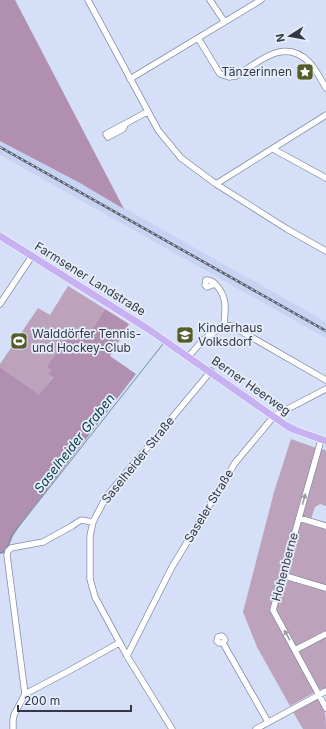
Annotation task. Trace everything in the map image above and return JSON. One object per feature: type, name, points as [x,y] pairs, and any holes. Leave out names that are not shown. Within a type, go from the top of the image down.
[{"type":"main road","name":"Farmsener Landstraße","points":[[0,236],[167,342]]},
{"type":"main road","name":"Berner Heerweg","points":[[167,342],[295,430],[324,440]]},
{"type":"street","points":[[88,0],[147,112],[160,132],[181,158],[216,184],[326,251]]},
{"type":"street","points":[[210,0],[224,22]]},
{"type":"street","points":[[130,79],[261,0]]},
{"type":"street","points":[[198,38],[220,74],[229,77],[236,76],[273,53],[285,50],[298,54],[310,62],[326,88]]},
{"type":"street","points":[[125,125],[147,112]]},
{"type":"street","points":[[216,184],[326,115]]},
{"type":"street","points":[[273,149],[326,178]]},
{"type":"street","points":[[0,304],[32,256]]},
{"type":"street","points":[[215,284],[222,293],[225,301],[224,325]]},
{"type":"street","points":[[189,356],[203,340],[224,325],[232,326],[326,380]]},
{"type":"street","name":"Saselheider Straße","points":[[172,729],[119,643],[98,602],[90,579],[90,536],[93,522],[106,497],[211,372]]},
{"type":"street","name":"Saseler Straße","points":[[127,656],[172,567],[235,463],[274,416],[326,389]]},
{"type":"street","name":"Hohenberne","points":[[324,440],[299,518],[273,610],[326,708]]},
{"type":"street","points":[[299,518],[326,526]]},
{"type":"street","points":[[13,729],[14,715],[25,694],[8,551],[11,548],[43,542],[81,520],[93,522]]},
{"type":"street","points":[[282,575],[326,588]]},
{"type":"street","points":[[295,650],[326,634]]},
{"type":"street","points":[[25,694],[119,643]]},
{"type":"street","points":[[224,643],[268,722]]},
{"type":"street","points":[[256,729],[326,691]]},
{"type":"shaded area","points":[[0,0],[15,0],[124,209],[80,183],[0,141]]},
{"type":"shaded area","points":[[0,141],[80,183],[326,322],[326,338],[0,155]]},
{"type":"shaded area","name":"Walddörfer Tennis- und Hockey-Club","points":[[68,286],[105,309],[87,337],[73,328],[48,367],[52,370],[53,376],[39,396],[0,367],[0,364],[38,308],[50,315]]},
{"type":"shaded area","points":[[105,309],[129,324],[110,356],[136,374],[21,524],[13,536],[6,553],[0,554],[0,367],[39,395],[53,377],[49,374],[52,370],[47,367],[73,328],[87,337]]},
{"type":"shaded area","points":[[291,439],[316,448],[271,610],[315,692],[290,706],[257,647],[243,612],[274,492]]},
{"type":"shaded area","points":[[321,449],[326,450],[326,506],[320,504],[315,507],[311,519],[301,517]]},
{"type":"shaded area","points":[[301,521],[326,529],[326,585],[285,574]]},
{"type":"shaded area","points":[[284,578],[326,590],[326,633],[295,647],[275,609]]},
{"type":"shaded area","points":[[326,637],[326,688],[321,690],[317,687],[299,651]]},
{"type":"shaded area","points":[[316,698],[324,708],[326,729],[303,729],[293,712]]},
{"type":"waterway","name":"Saselheider Graben","points":[[7,548],[12,535],[163,344]]},
{"type":"waterway","name":"Saselheider Graben","points":[[0,553],[5,551]]},
{"type":"railway","points":[[0,147],[326,331]]},
{"type":"place","name":"Tänzerinnen","points":[[305,72]]},
{"type":"place","name":"Kinderhaus Volksdorf","points":[[185,335]]},
{"type":"place","name":"Walddörfer Tennis- und Hockey-Club","points":[[19,341]]}]
